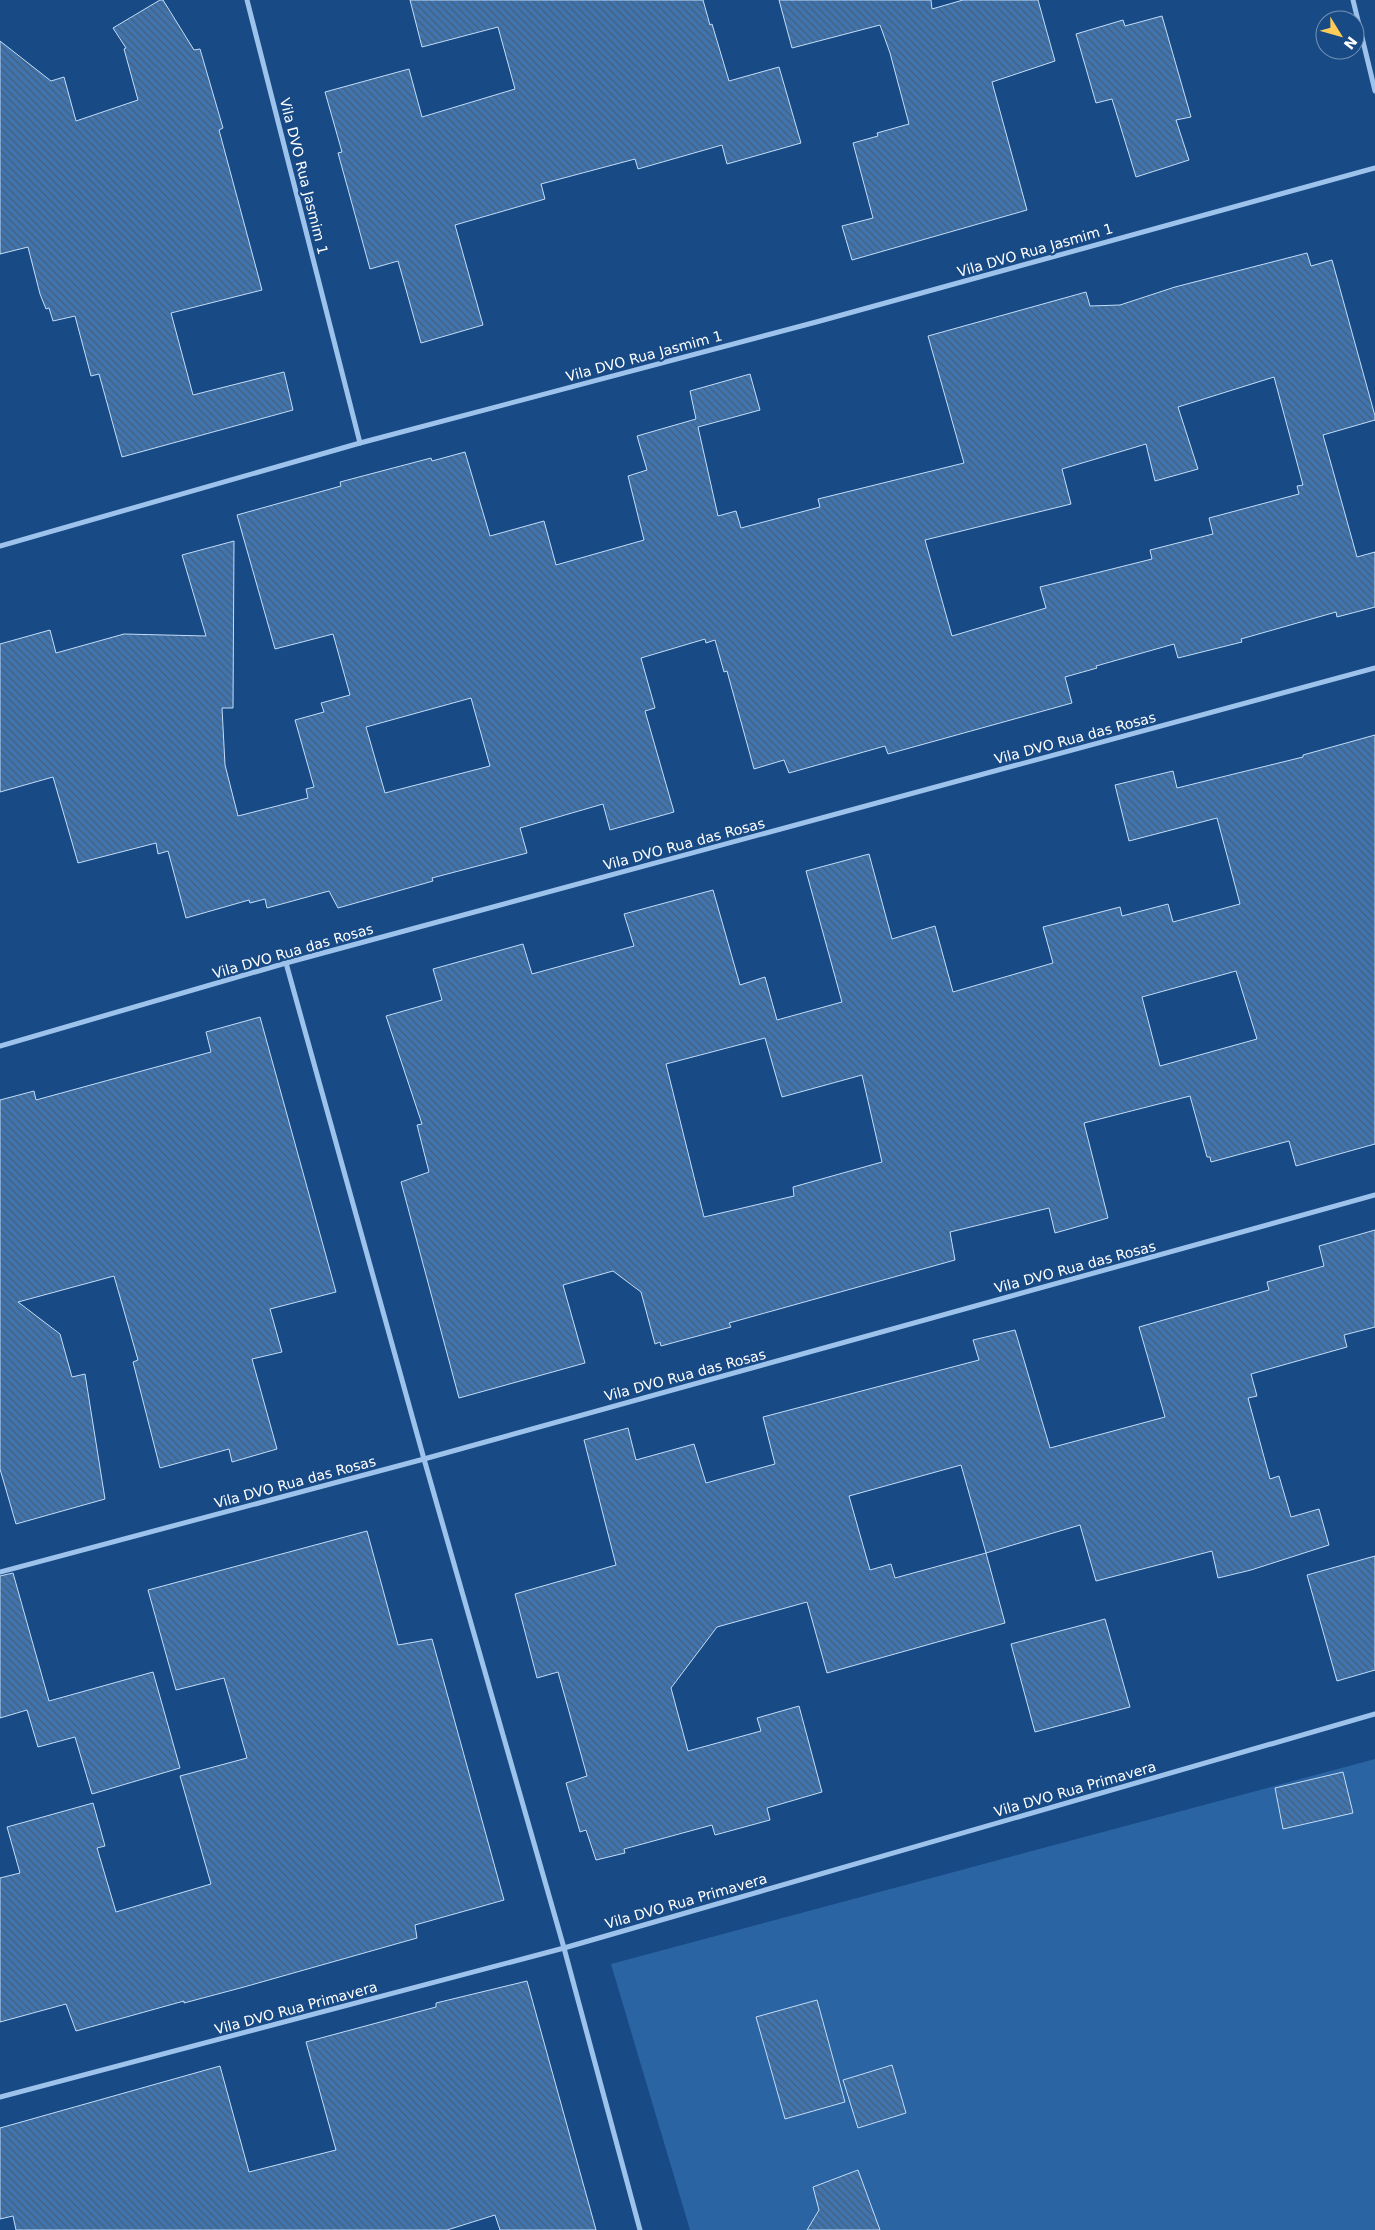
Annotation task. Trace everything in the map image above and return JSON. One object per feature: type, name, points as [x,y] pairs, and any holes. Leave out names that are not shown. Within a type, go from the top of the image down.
[{"type":"street","name":"Vila DVO Rua Jasmim 1","points":[[247,0],[360,443],[820,322],[1375,168]]},
{"type":"street","points":[[1352,0],[1375,90]]},
{"type":"street","points":[[0,546],[360,443]]},
{"type":"street","name":"Vila DVO Rua das Rosas","points":[[0,1046],[286,964],[1375,668]]},
{"type":"street","points":[[286,964],[424,1459],[564,1948],[640,2230]]},
{"type":"street","name":"Vila DVO Rua das Rosas","points":[[0,1572],[424,1459],[1375,1195]]},
{"type":"street","name":"Vila DVO Rua Primavera","points":[[0,2097],[564,1948],[1375,1714]]},
{"type":"shaded area","points":[[1375,1759],[1375,2230],[690,2230],[611,1964]]},
{"type":"building","points":[[163,0],[194,50],[200,49],[223,128],[219,130],[262,290],[171,313],[193,395],[284,372],[293,410],[122,457],[99,374],[91,376],[75,316],[53,321],[49,308],[46,309],[40,294],[28,247],[0,254],[0,41],[51,81],[64,77],[76,121],[138,100],[124,49],[126,48],[113,28]]},
{"type":"building","points":[[410,0],[703,0],[729,81],[779,67],[801,143],[727,164],[722,145],[638,169],[635,159],[541,184],[545,199],[455,225],[483,325],[421,343],[398,261],[370,269],[338,153],[342,152],[325,92],[409,69],[422,117],[515,89],[498,27],[422,47]]},
{"type":"building","points":[[779,0],[931,0],[932,9],[963,0],[1038,0],[1055,61],[992,82],[1027,210],[852,260],[842,226],[873,218],[853,143],[878,136],[877,133],[909,124],[890,53],[880,25],[792,48]]},
{"type":"building","points":[[1162,16],[1191,117],[1176,120],[1189,160],[1136,177],[1112,99],[1096,103],[1076,34],[1123,20],[1125,26]]},
{"type":"building","points":[[1307,253],[1311,266],[1332,260],[1375,420],[1323,435],[1357,557],[1375,552],[1375,607],[1337,617],[1336,612],[1241,639],[1242,642],[1178,658],[1174,644],[1096,666],[1097,668],[1065,677],[1072,703],[888,754],[885,746],[789,773],[784,760],[754,769],[727,671],[724,672],[715,640],[706,643],[705,639],[641,658],[655,708],[645,711],[674,812],[610,830],[603,804],[520,828],[527,853],[432,878],[433,881],[338,908],[329,891],[267,908],[265,899],[250,903],[249,900],[186,918],[168,851],[158,854],[156,843],[78,863],[53,777],[0,792],[0,644],[50,630],[56,653],[124,634],[206,636],[182,555],[234,541],[233,708],[222,708],[225,765],[238,816],[308,798],[306,789],[314,787],[295,720],[324,712],[321,703],[350,695],[333,634],[275,649],[237,515],[341,486],[340,482],[431,458],[432,461],[465,452],[490,536],[544,521],[556,565],[644,540],[628,476],[647,470],[637,436],[696,419],[690,391],[750,374],[760,410],[698,427],[718,516],[736,511],[741,528],[820,507],[818,499],[964,463],[928,336],[1086,292],[1090,306],[1120,305],[1175,287]],"holes":[[[1274,377],[1303,485],[1297,486],[1299,494],[1209,518],[1213,534],[1150,550],[1152,559],[1040,587],[1046,608],[952,636],[925,540],[1071,504],[1062,469],[1146,444],[1155,481],[1198,469],[1178,407]],[[471,698],[490,766],[385,793],[366,727]]]},
{"type":"building","points":[[1375,735],[1375,1144],[1296,1166],[1289,1141],[1211,1162],[1210,1157],[1207,1157],[1190,1096],[1084,1123],[1108,1218],[1055,1233],[1049,1208],[950,1232],[955,1260],[729,1323],[731,1327],[661,1346],[660,1342],[655,1344],[641,1292],[613,1271],[563,1285],[585,1363],[459,1398],[401,1182],[429,1172],[417,1125],[422,1124],[386,1016],[442,1000],[433,969],[523,944],[532,974],[634,946],[624,914],[713,890],[740,985],[765,977],[777,1020],[842,1002],[806,871],[869,854],[892,939],[935,926],[953,992],[1053,963],[1043,927],[1120,907],[1122,916],[1168,904],[1173,922],[1240,904],[1217,818],[1129,841],[1115,785],[1173,771],[1177,788],[1303,757],[1303,755]],"holes":[[[1236,971],[1257,1039],[1160,1066],[1142,997]],[[765,1038],[782,1097],[862,1075],[882,1162],[793,1187],[794,1196],[704,1217],[666,1064]]]},
{"type":"building","points":[[260,1017],[336,1292],[270,1309],[282,1352],[252,1359],[277,1449],[232,1462],[229,1449],[160,1468],[133,1362],[138,1360],[114,1276],[18,1302],[60,1334],[72,1377],[85,1374],[105,1499],[16,1524],[0,1469],[0,1100],[34,1091],[36,1100],[211,1052],[206,1032]]},
{"type":"building","points":[[1375,1230],[1375,1327],[1344,1335],[1347,1347],[1251,1374],[1257,1396],[1248,1398],[1270,1479],[1279,1476],[1291,1517],[1319,1509],[1329,1545],[1251,1570],[1218,1578],[1212,1551],[1096,1581],[1080,1525],[986,1553],[1005,1623],[827,1673],[807,1602],[717,1627],[671,1688],[688,1751],[761,1731],[757,1718],[799,1706],[822,1792],[767,1808],[770,1820],[715,1835],[712,1825],[624,1849],[625,1853],[596,1860],[586,1830],[580,1832],[566,1783],[587,1776],[558,1672],[537,1678],[515,1594],[616,1565],[584,1440],[628,1428],[636,1460],[694,1444],[706,1483],[775,1464],[763,1417],[979,1360],[973,1340],[1015,1330],[1050,1448],[1165,1417],[1139,1327],[1269,1290],[1267,1282],[1324,1266],[1319,1246]],"holes":[[[961,1465],[986,1553],[895,1578],[891,1564],[870,1570],[849,1496]]]},
{"type":"building","points":[[367,1531],[398,1645],[432,1639],[504,1900],[415,1925],[417,1938],[244,1987],[184,2003],[184,2001],[76,2031],[66,2004],[0,2022],[0,1878],[20,1873],[7,1827],[93,1803],[105,1846],[97,1848],[116,1912],[211,1884],[180,1776],[247,1758],[224,1678],[176,1690],[148,1590]]},
{"type":"building","points":[[1375,1556],[1375,1670],[1337,1681],[1307,1575]]},
{"type":"building","points":[[13,1573],[49,1701],[153,1672],[180,1768],[92,1794],[75,1737],[38,1747],[27,1710],[0,1718],[0,1576]]},
{"type":"building","points":[[1105,1619],[1130,1707],[1035,1732],[1011,1644]]},
{"type":"building","points":[[1343,1772],[1353,1813],[1283,1829],[1275,1788]]},
{"type":"building","points":[[527,1981],[596,2230],[500,2230],[495,2215],[447,2230],[16,2230],[13,2216],[0,2219],[0,2128],[220,2066],[249,2172],[336,2150],[306,2042],[436,2007],[436,2003]]},
{"type":"building","points":[[817,2000],[845,2102],[785,2119],[756,2017]]},
{"type":"building","points":[[892,2065],[906,2113],[858,2128],[843,2080]]},
{"type":"building","points":[[858,2170],[880,2230],[807,2230],[819,2210],[813,2187]]}]
